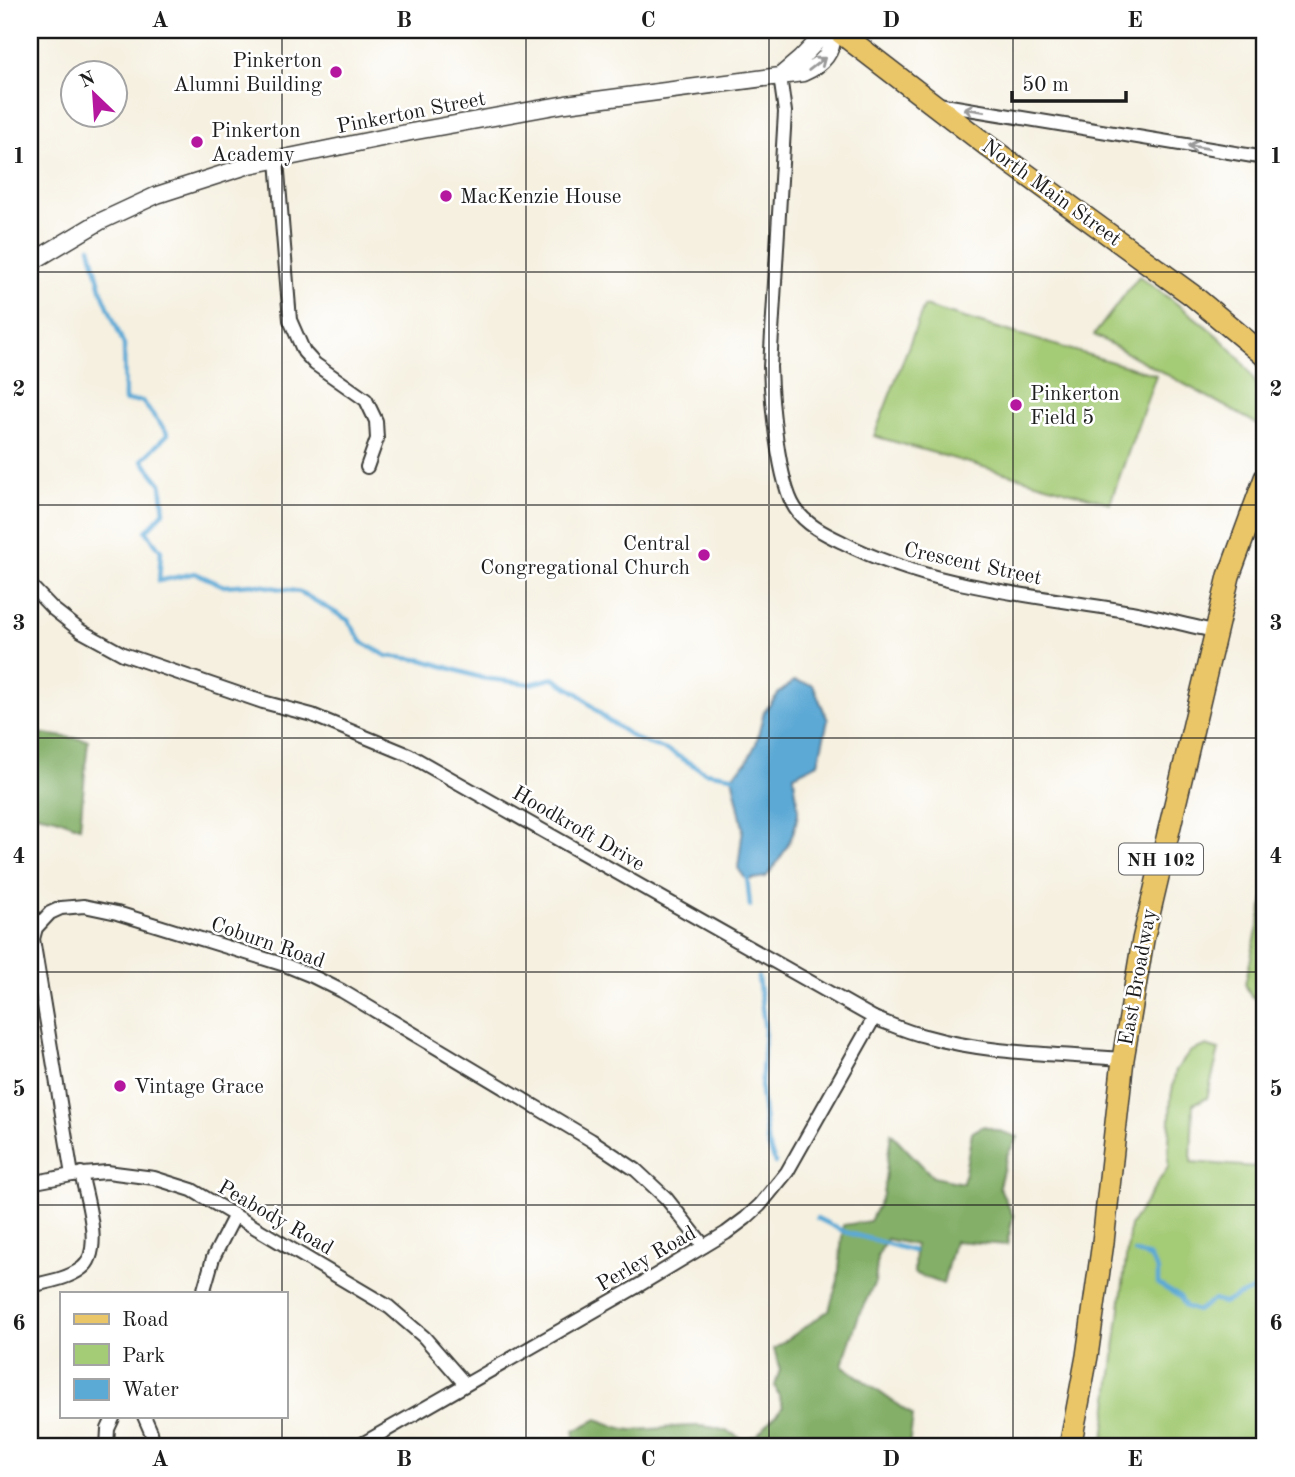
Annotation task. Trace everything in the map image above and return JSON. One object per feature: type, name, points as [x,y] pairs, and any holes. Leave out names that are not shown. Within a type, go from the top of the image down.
[{"type":"main road","name":"North Main Street","points":[[832,30],[1192,295],[1265,356]]},
{"type":"main road","name":"East Broadway","points":[[1070,1447],[1087,1356],[1103,1242],[1123,1059],[1143,940],[1229,576],[1265,478]]},
{"type":"street","name":"Pinkerton Street","points":[[30,262],[73,236],[157,195],[220,173],[411,132],[566,104],[803,73],[818,65],[829,54],[834,40],[832,30]]},
{"type":"street","name":"Crescent Street","points":[[779,76],[785,112],[770,367],[771,393],[783,475],[794,507],[816,528],[832,538],[905,570],[1136,613],[1215,631]]},
{"type":"street","points":[[933,103],[1265,158]]},
{"type":"street","points":[[277,160],[290,320],[304,352],[315,364],[366,400],[376,421],[377,439],[367,467]]},
{"type":"street","name":"Hoodkroft Drive","points":[[32,593],[81,631],[124,654],[251,698],[312,715],[409,755],[874,1018],[945,1041],[1123,1059]]},
{"type":"street","name":"Coburn Road","points":[[30,1286],[74,1274],[84,1267],[93,1255],[93,1238],[76,1174],[33,939],[36,928],[50,913],[61,908],[84,906],[117,913],[285,965],[342,991],[591,1140],[636,1170],[666,1198],[704,1247]]},
{"type":"street","name":"Perley Road","points":[[357,1447],[704,1247],[746,1218],[773,1191],[797,1154],[874,1018]]},
{"type":"street","name":"Peabody Road","points":[[30,1183],[76,1174],[107,1172],[172,1182],[192,1190],[389,1307],[424,1338],[465,1384]]},
{"type":"street","points":[[203,1292],[213,1258],[235,1215]]},
{"type":"street","points":[[107,1447],[108,1429],[113,1418]]},
{"type":"street","points":[[145,1418],[154,1447]]},
{"type":"green space","points":[[1139,276],[1191,314],[1242,362],[1254,380],[1260,398],[1259,425],[1094,335]]},
{"type":"green space","name":"Pinkerton Field 5","points":[[924,306],[1156,375],[1110,503],[874,436]]},
{"type":"green space","points":[[30,732],[88,740],[80,827],[56,818],[30,813]]},
{"type":"green space","points":[[1265,896],[1265,1000],[1251,997],[1245,984]]},
{"type":"green space","points":[[1205,1046],[1219,1050],[1207,1098],[1193,1104],[1191,1162],[1255,1167],[1265,1137],[1265,1447],[1103,1447],[1130,1226],[1168,1167],[1171,1096],[1176,1070],[1191,1051]]},
{"type":"green space","points":[[984,1126],[1018,1137],[1007,1155],[999,1186],[1013,1216],[1007,1245],[954,1241],[943,1284],[914,1273],[915,1245],[887,1239],[878,1255],[875,1282],[859,1315],[842,1365],[913,1416],[909,1447],[573,1447],[574,1431],[597,1419],[628,1430],[703,1426],[717,1428],[744,1440],[757,1435],[783,1407],[775,1386],[780,1369],[774,1349],[829,1310],[838,1280],[843,1225],[870,1221],[883,1195],[891,1133],[933,1177],[963,1183],[972,1132]]},
{"type":"water","points":[[794,681],[813,685],[828,720],[818,763],[794,775],[798,813],[794,832],[782,855],[766,877],[746,880],[738,868],[743,828],[732,776],[746,763],[756,744],[764,712],[779,693]]},
{"type":"waterway","points":[[90,247],[102,292],[124,345],[125,401],[142,401],[168,434],[142,460],[161,484],[164,512],[146,531],[161,551],[159,581],[195,573],[224,586],[252,584],[300,592],[348,620],[362,642],[387,656],[423,660],[482,678],[531,684],[553,678],[579,694],[606,719],[636,739],[671,752],[705,772],[736,779]]},
{"type":"waterway","points":[[747,876],[750,906]]},
{"type":"waterway","points":[[758,977],[765,1030],[761,1090],[767,1141],[775,1163]]},
{"type":"waterway","points":[[817,1218],[845,1232],[913,1251]]},
{"type":"waterway","points":[[1135,1252],[1150,1257],[1158,1271],[1158,1284],[1180,1297],[1186,1307],[1197,1311],[1213,1300],[1223,1303],[1255,1289],[1265,1270]]},
{"type":"place","name":"Pinkerton Alumni Building","points":[[336,72]]},
{"type":"place","name":"Pinkerton Academy","points":[[197,142]]},
{"type":"place","name":"MacKenzie House","points":[[446,196]]},
{"type":"place","name":"Pinkerton Field 5","points":[[1016,405]]},
{"type":"place","name":"Central Congregational Church","points":[[704,555]]},
{"type":"place","name":"Vintage Grace","points":[[120,1086]]}]
